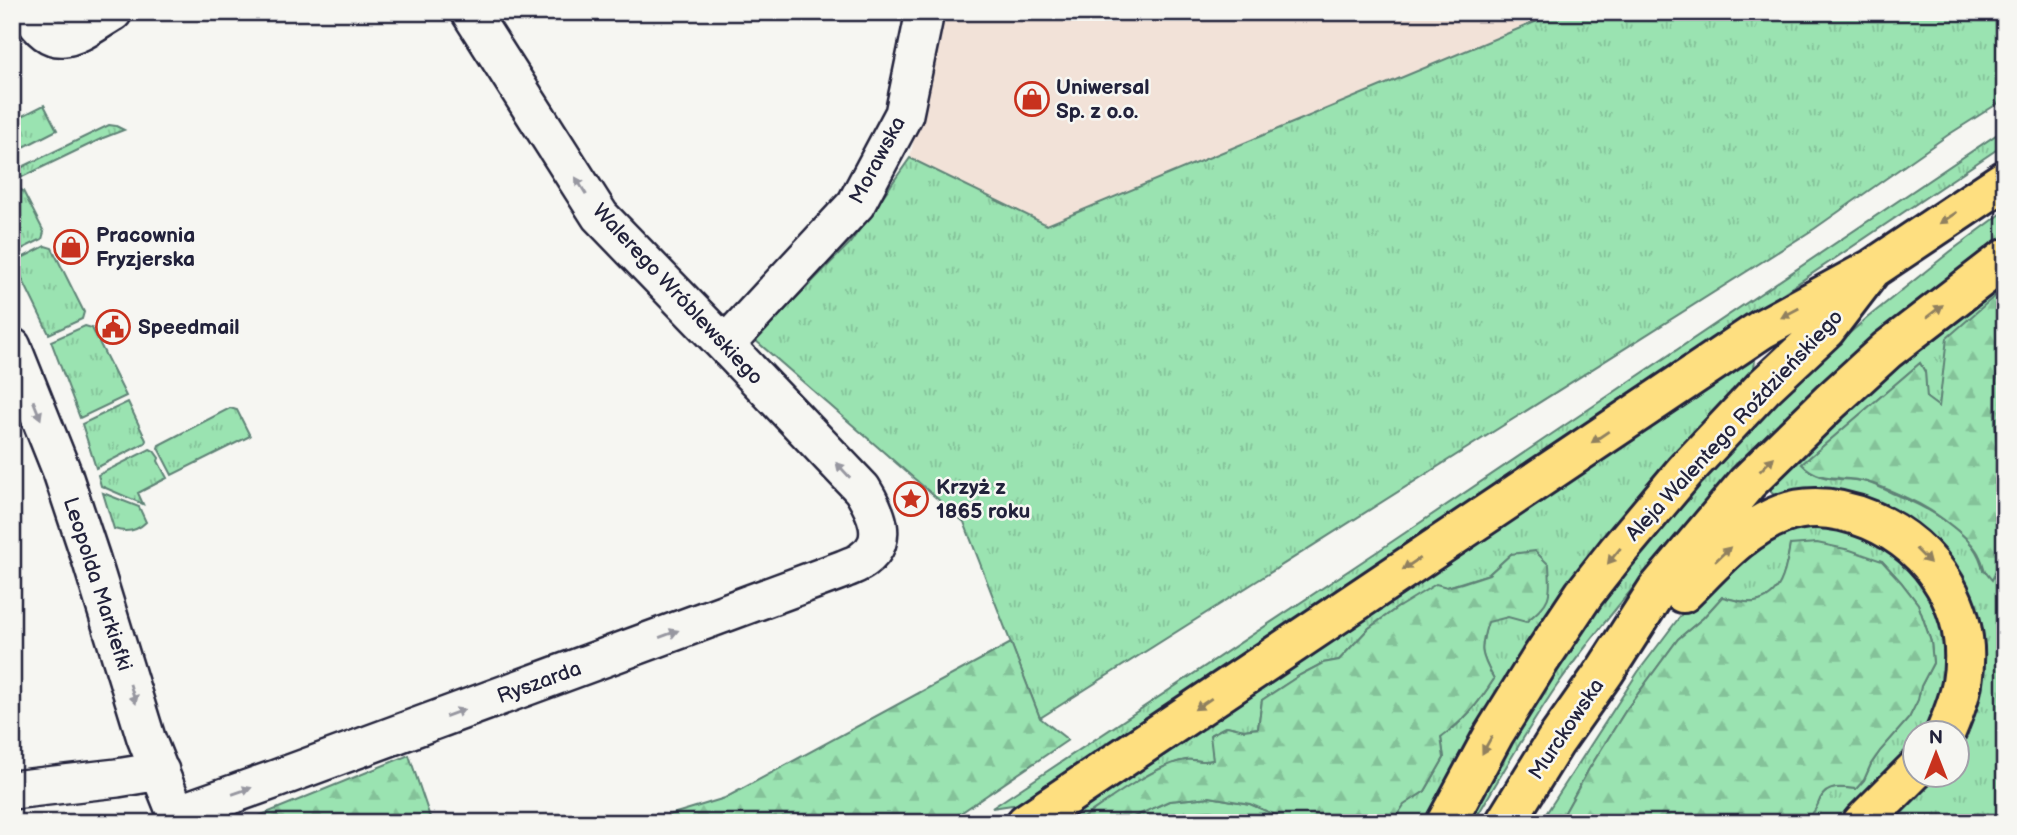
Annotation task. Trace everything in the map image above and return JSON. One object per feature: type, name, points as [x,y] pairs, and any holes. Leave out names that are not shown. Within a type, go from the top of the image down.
[{"type":"highway","name":"Aleja Walentego Roździeńskiego","points":[[1446,823],[1494,734],[1584,594],[1685,471],[1765,386],[1826,329],[1872,269],[2005,180]]},
{"type":"highway","points":[[1605,671],[1657,590],[1747,483],[1887,350],[2005,259]]},
{"type":"highway","points":[[1026,823],[1762,329],[1872,269]]},
{"type":"highway","points":[[1605,671],[1727,550],[1754,528],[1800,509],[1830,508],[1856,514],[1885,527],[1923,555],[1943,580],[1955,605],[1963,649],[1962,682],[1951,720]]},
{"type":"highway","name":"Murckowska","points":[[1505,823],[1555,741],[1605,671]]},
{"type":"highway","points":[[1862,823],[1902,783]]},
{"type":"street","points":[[30,12],[37,26],[52,36],[67,39],[113,12]]},
{"type":"street","name":"Walerego Wróblewskiego","points":[[470,12],[600,216],[862,489],[875,511],[878,527]]},
{"type":"street","name":"Morawska","points":[[725,345],[856,204],[904,114],[925,12]]},
{"type":"street","name":"Leopolda Markiefki","points":[[12,347],[62,472],[146,738],[178,818]]},
{"type":"street","name":"Ryszarda","points":[[178,818],[289,774],[844,569],[866,559],[877,543],[878,527]]},
{"type":"street","points":[[12,790],[160,771]]},
{"type":"shaded area","points":[[961,12],[1559,12],[1047,225],[910,158],[937,22]]},
{"type":"green space","points":[[1559,12],[2005,12],[2005,99],[1948,135],[1814,229],[1040,718],[964,522],[755,340],[850,243],[910,158],[1047,225]]},
{"type":"green space","points":[[44,105],[57,130],[12,153],[12,121]]},
{"type":"green space","points":[[109,125],[124,130],[12,182],[12,172]]},
{"type":"green space","points":[[2005,129],[2005,144],[1049,787],[1019,804],[992,808],[1387,545]]},
{"type":"green space","points":[[17,188],[23,191],[44,232],[42,239],[12,254],[12,191]]},
{"type":"green space","points":[[2005,211],[2005,235],[1922,297],[1843,363],[1777,426],[1714,494],[1582,651],[1534,720],[1473,823],[1465,823],[1541,689],[1624,570],[1727,450],[1820,359],[1867,318]]},
{"type":"green space","points":[[45,246],[52,248],[84,312],[82,319],[49,334],[14,262]]},
{"type":"green space","points":[[2005,281],[2005,290],[1996,295],[1941,392],[1939,407],[1926,398],[1925,372],[1920,363],[1802,464],[1823,477],[1870,483],[1934,513],[1971,543],[1983,570],[2001,564],[2005,542],[2005,786],[1997,822],[1888,823],[1921,790],[1972,790],[1971,720],[1978,701],[1977,614],[1953,562],[1934,539],[1913,522],[1868,499],[1792,492],[1775,496],[1771,492],[1771,487],[1876,385]]},
{"type":"green space","points":[[2005,290],[2005,324],[1996,381],[1995,424],[1998,451],[2005,455],[2006,519],[2002,551],[1992,580],[1970,542],[1926,508],[1877,485],[1815,474],[1802,464],[1920,363],[1925,372],[1927,398],[1939,407],[1947,338]]},
{"type":"green space","points":[[2005,324],[2001,410],[2005,455],[1998,451],[1995,424],[1996,381]]},
{"type":"green space","points":[[85,326],[92,328],[126,396],[80,418],[51,341]]},
{"type":"green space","points":[[1749,360],[1755,360],[1754,368],[1672,454],[1606,534],[1608,535],[1466,747],[1425,823],[1392,823],[1403,805],[1425,791],[1444,758],[1441,738],[1470,711],[1494,679],[1486,663],[1482,645],[1488,621],[1508,617],[1511,554],[1489,574],[1447,587],[1397,608],[1369,628],[1339,660],[1323,663],[1262,700],[1258,728],[1244,730],[1227,726],[1211,734],[1213,760],[1176,762],[1140,780],[1080,820],[1061,823],[1108,789]]},
{"type":"green space","points":[[128,402],[145,443],[96,468],[82,424]]},
{"type":"green space","points":[[230,408],[237,410],[250,436],[172,475],[158,448],[159,445]]},
{"type":"green space","points":[[150,449],[159,458],[167,478],[138,493],[143,504],[101,486],[98,475]]},
{"type":"green space","points":[[103,493],[139,507],[146,522],[131,530],[114,529]]},
{"type":"green space","points":[[1827,528],[1859,535],[1877,544],[1903,564],[1925,590],[1940,620],[1945,654],[1943,681],[1930,720],[1907,720],[1933,663],[1931,642],[1918,604],[1901,582],[1882,561],[1790,545],[1782,581],[1772,595],[1751,602],[1722,597],[1678,639],[1626,710],[1559,823],[1540,823],[1638,672],[1706,582],[1753,544],[1795,530]]},
{"type":"green space","points":[[1817,543],[1882,561],[1918,604],[1931,642],[1933,663],[1921,686],[1918,700],[1909,718],[1902,720],[1902,726],[1871,764],[1864,780],[1856,789],[1827,791],[1813,813],[1796,823],[1559,823],[1626,710],[1678,639],[1722,597],[1751,602],[1772,594],[1782,580],[1790,545]]},
{"type":"green space","points":[[1535,551],[1549,565],[1550,585],[1545,604],[1526,622],[1508,617],[1488,622],[1482,651],[1494,679],[1470,711],[1441,737],[1444,758],[1425,791],[1404,805],[1392,823],[1294,823],[1250,804],[1210,797],[1169,801],[1120,823],[1076,823],[1129,786],[1160,769],[1186,760],[1213,760],[1210,735],[1227,726],[1244,730],[1258,728],[1262,700],[1323,663],[1339,660],[1369,628],[1436,584],[1447,587],[1489,574],[1511,554]]},
{"type":"green space","points":[[1011,643],[1040,718],[1068,740],[946,823],[643,823],[725,798]]},
{"type":"green space","points":[[1902,726],[1902,756],[1839,823],[1796,823],[1816,807],[1826,791],[1838,788],[1856,789],[1880,751]]},
{"type":"green space","points":[[409,755],[432,823],[257,823],[259,816]]},
{"type":"green space","points":[[1210,797],[1250,804],[1294,823],[1262,823],[1210,811],[1171,814],[1143,823],[1120,823],[1169,801]]},
{"type":"place","name":"Uniwersal Sp. z o.o.","points":[[1032,99]]},
{"type":"place","name":"Pracownia Fryzjerska","points":[[71,247]]},
{"type":"place","name":"Speedmail","points":[[113,327]]},
{"type":"place","name":"Krzyż z 1865 roku","points":[[911,499]]}]
